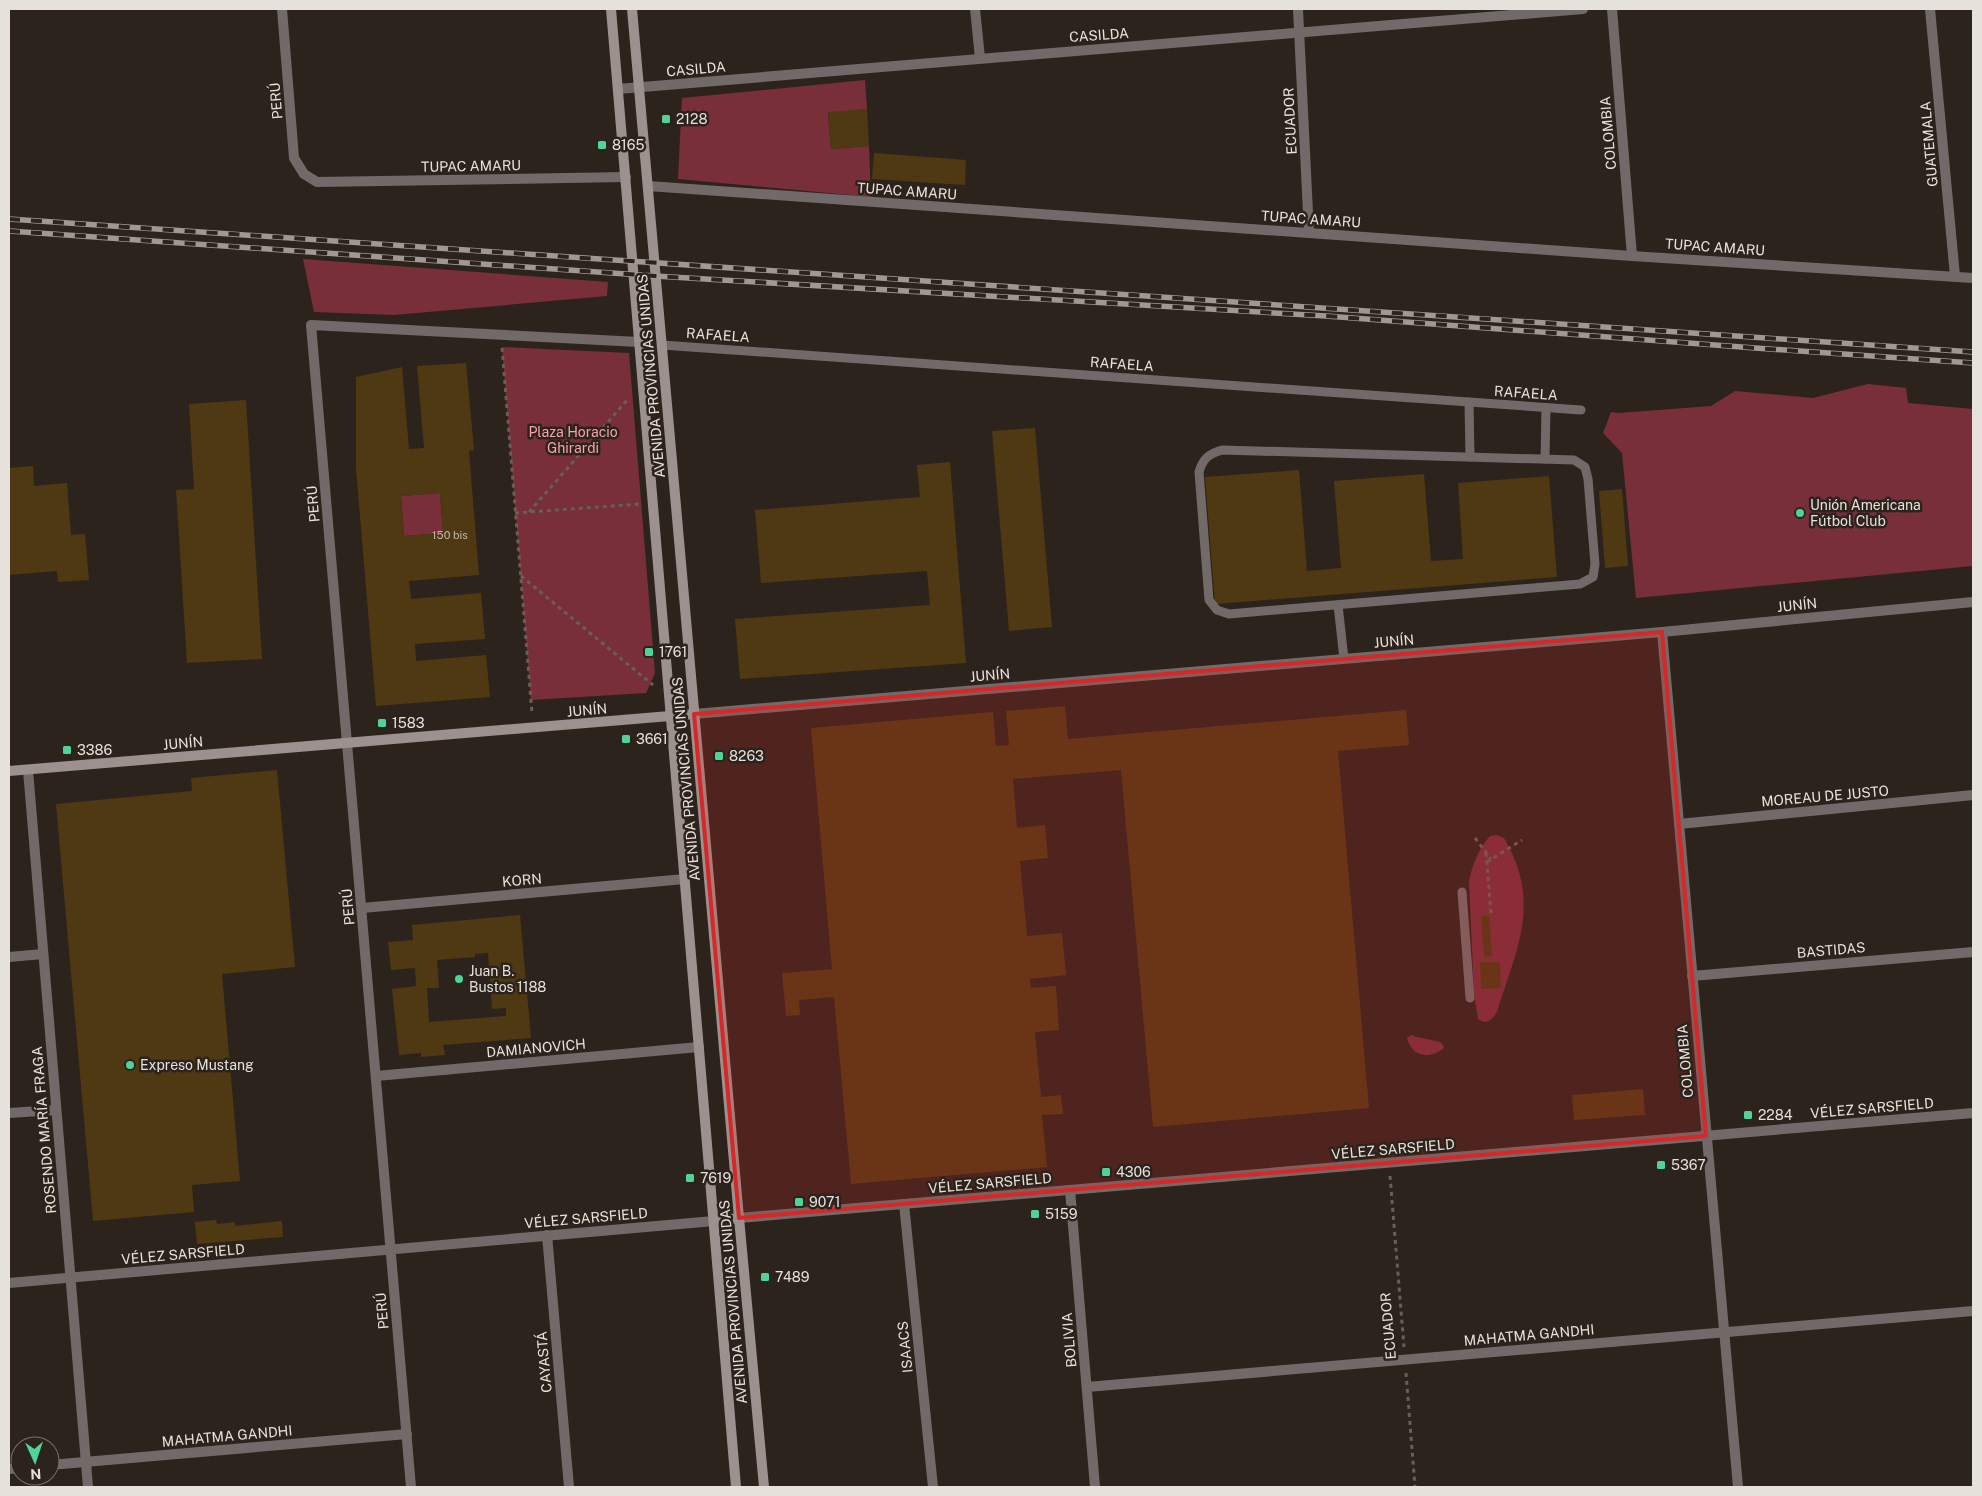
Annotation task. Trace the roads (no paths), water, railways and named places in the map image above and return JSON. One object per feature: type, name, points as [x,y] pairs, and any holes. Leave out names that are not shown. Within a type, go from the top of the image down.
[{"type":"main road","name":"AVENIDA PROVINCIAS UNIDAS","points":[[611,9],[736,1487]]},
{"type":"main road","name":"AVENIDA PROVINCIAS UNIDAS","points":[[632,9],[738,1218],[764,1487]]},
{"type":"main road","name":"JUNÍN","points":[[9,771],[694,714]]},
{"type":"main road","name":"VÉLEZ SARSFIELD","points":[[714,1221],[738,1218]]},
{"type":"street","name":"PERÚ","points":[[282,9],[294,158],[304,174],[317,182]]},
{"type":"street","points":[[975,9],[980,58]]},
{"type":"street","name":"ECUADOR","points":[[1298,9],[1309,233]]},
{"type":"street","name":"CASILDA","points":[[618,89],[1583,9]]},
{"type":"street","name":"COLOMBIA","points":[[1612,9],[1632,256]]},
{"type":"street","name":"GUATEMALA","points":[[1930,9],[1955,276]]},
{"type":"street","name":"TUPAC AMARU","points":[[317,182],[626,177]]},
{"type":"street","name":"TUPAC AMARU","points":[[648,186],[1632,256],[1973,278]]},
{"type":"street","name":"PERÚ","points":[[411,1487],[348,743],[310,325],[640,342]]},
{"type":"street","name":"JUNÍN","points":[[694,714],[1662,632],[1973,602]]},
{"type":"street","name":"COLOMBIA","points":[[1662,632],[1738,1487]]},
{"type":"street","name":"ROSENDO MARÍA FRAGA","points":[[28,770],[88,1487]]},
{"type":"street","name":"MOREAU DE JUSTO","points":[[1679,824],[1973,795]]},
{"type":"street","name":"KORN","points":[[362,908],[685,879]]},
{"type":"street","name":"BASTIDAS","points":[[1692,976],[1973,952]]},
{"type":"street","points":[[9,957],[43,954]]},
{"type":"street","name":"DAMIANOVICH","points":[[376,1076],[699,1046]]},
{"type":"street","points":[[9,1114],[56,1110]]},
{"type":"street","name":"VÉLEZ SARSFIELD","points":[[738,1218],[1973,1113]]},
{"type":"street","name":"BOLIVIA","points":[[1070,1190],[1095,1487]]},
{"type":"street","name":"ISAACS","points":[[904,1204],[933,1487]]},
{"type":"street","name":"VÉLEZ SARSFIELD","points":[[9,1283],[714,1221]]},
{"type":"street","name":"CAYASTÁ","points":[[547,1235],[569,1487]]},
{"type":"street","name":"MAHATMA GANDHI","points":[[1087,1387],[1973,1311]]},
{"type":"street","name":"MAHATMA GANDHI","points":[[60,1465],[406,1434]]},
{"type":"lane","name":"RAFAELA","points":[[662,345],[1581,410]]},
{"type":"lane","points":[[1469,402],[1470,457]]},
{"type":"lane","points":[[1545,459],[1546,408]]},
{"type":"lane","points":[[1222,450],[1470,457],[1574,460],[1584,467],[1588,479],[1595,564],[1593,577],[1580,584],[1228,614],[1217,610],[1209,600],[1199,472],[1202,463],[1210,454],[1222,450]]},
{"type":"lane","points":[[1338,605],[1344,659]]},
{"type":"lane","points":[[1462,892],[1470,998]]},
{"type":"railway","points":[[9,219],[1973,352]]},
{"type":"railway","points":[[9,231],[655,276],[1326,316],[1973,363]]},
{"type":"place","name":"2128","points":[[666,119]]},
{"type":"place","name":"8165","points":[[602,145]]},
{"type":"place","name":"Unión Americana Fútbol Club","points":[[1800,513]]},
{"type":"place","name":"1761","points":[[649,652]]},
{"type":"place","name":"1583","points":[[382,723]]},
{"type":"place","name":"3661","points":[[626,739]]},
{"type":"place","name":"3386","points":[[67,750]]},
{"type":"place","name":"8263","points":[[719,756]]},
{"type":"place","name":"Juan B. Bustos 1188","points":[[459,979]]},
{"type":"place","name":"Expreso Mustang","points":[[130,1065]]},
{"type":"place","name":"2284","points":[[1748,1115]]},
{"type":"place","name":"5367","points":[[1661,1165]]},
{"type":"place","name":"4306","points":[[1106,1172]]},
{"type":"place","name":"7619","points":[[690,1178]]},
{"type":"place","name":"9071","points":[[799,1202]]},
{"type":"place","name":"5159","points":[[1035,1214]]},
{"type":"place","name":"7489","points":[[765,1277]]},
{"type":"park label","name":"Plaza Horacio Ghirardi","points":[[573,440]]}]
